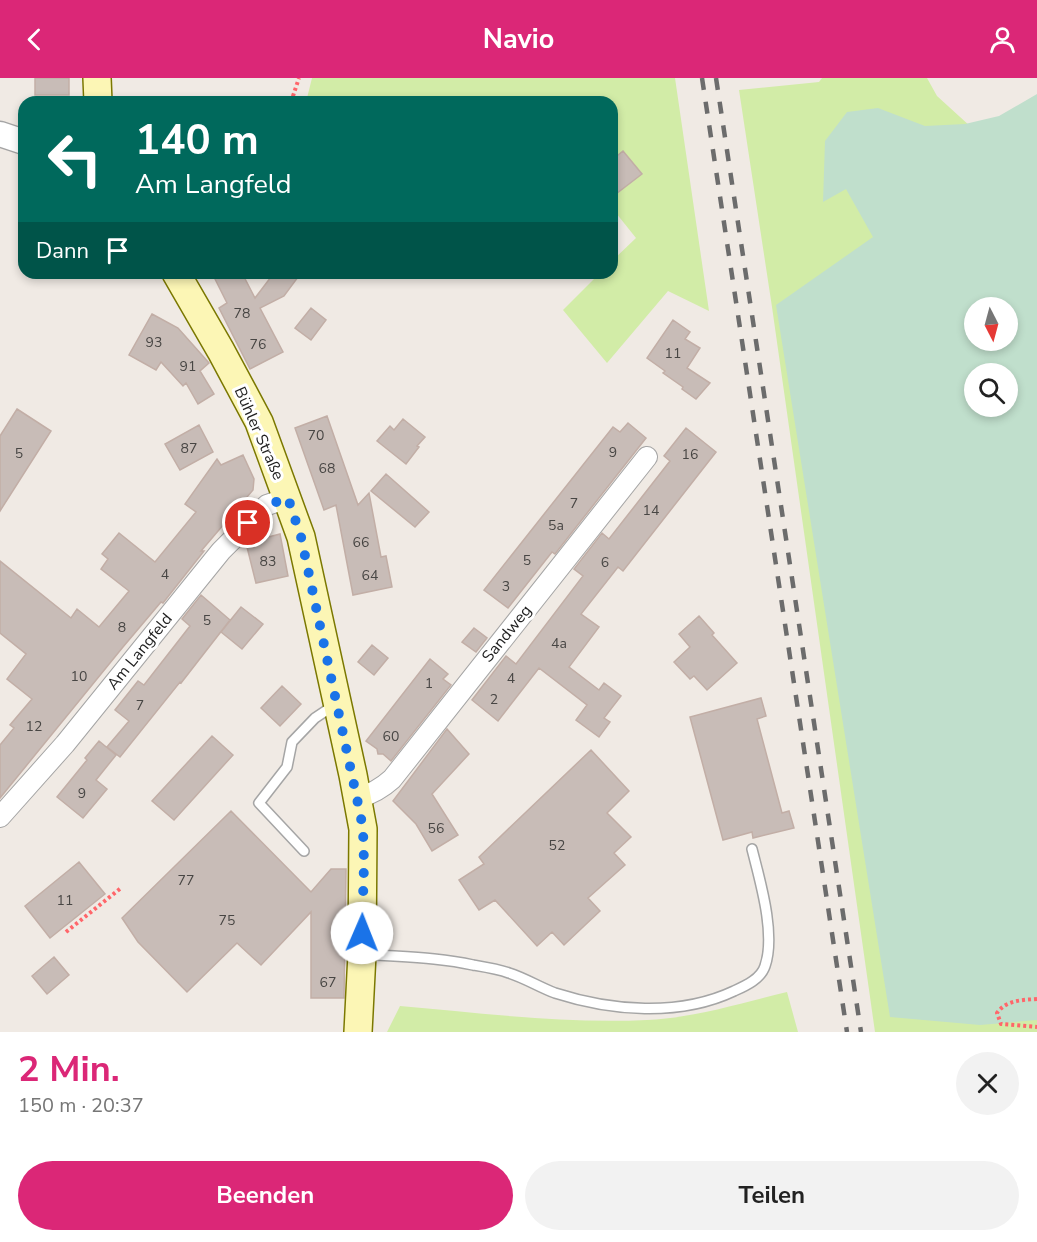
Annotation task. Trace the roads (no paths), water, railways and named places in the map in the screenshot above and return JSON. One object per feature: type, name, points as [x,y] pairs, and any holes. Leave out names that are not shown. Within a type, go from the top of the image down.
[{"type":"main road","points":[[97,78],[98,96]]},
{"type":"main road","name":"Bühler Straße","points":[[179,279],[259,422],[301,537],[363,829],[362,954],[358,1032]]},
{"type":"street","points":[[0,134],[18,140]]},
{"type":"street","name":"Sandweg","points":[[358,798],[372,794],[392,779],[647,457]]},
{"type":"street","name":"Am Langfeld","points":[[0,818],[65,744],[221,551],[267,505],[288,498]]},
{"type":"lane","points":[[304,851],[259,803],[287,766],[292,742],[315,718],[338,703]]},
{"type":"lane","points":[[362,954],[471,964],[509,973],[555,993],[608,1005],[648,1009],[698,1005],[739,989],[754,980],[765,968],[767,913],[752,849]]},
{"type":"railway","points":[[702,78],[847,1032]]},
{"type":"railway","points":[[716,78],[861,1032]]}]
